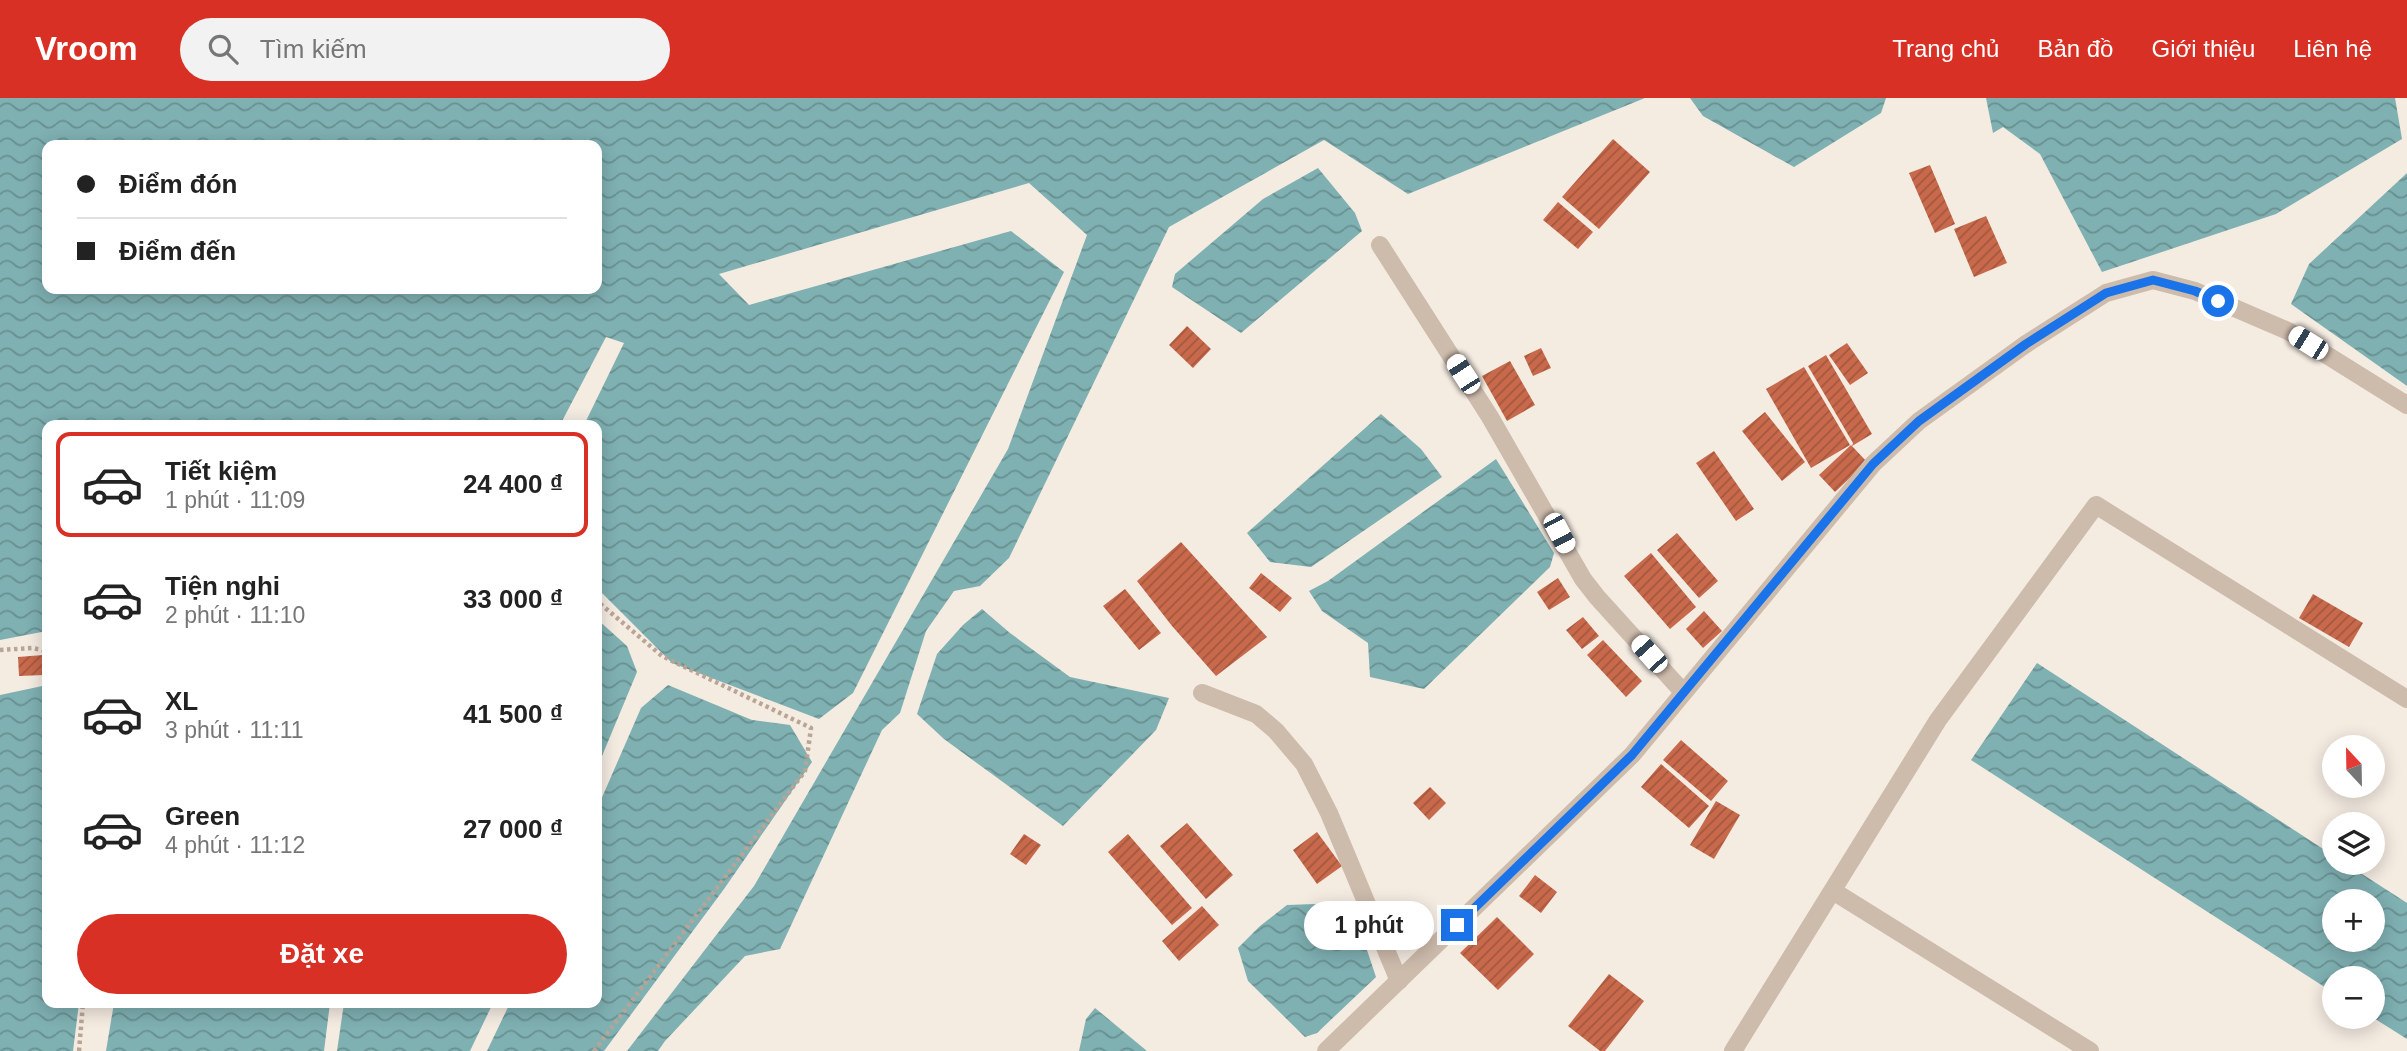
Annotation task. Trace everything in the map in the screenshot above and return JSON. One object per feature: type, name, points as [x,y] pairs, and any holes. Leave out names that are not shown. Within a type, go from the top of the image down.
[{"type":"street","points":[[1380,245],[1490,416],[1583,579],[1683,692]]},
{"type":"street","points":[[1326,1051],[1632,755],[1873,464],[1919,421],[2026,344],[2106,293],[2153,280],[2195,291],[2288,331],[2407,405]]},
{"type":"street","points":[[1733,1051],[1938,720],[2096,505],[2407,699]]},
{"type":"street","points":[[1202,693],[1256,715],[1276,731],[1304,764],[1329,813],[1399,981]]},
{"type":"street","points":[[1833,891],[2090,1051]]},
{"type":"path","points":[[594,1051],[805,771],[811,727],[662,656],[602,605]]},
{"type":"path","points":[[0,650],[42,649]]},
{"type":"path","points":[[79,1051],[83,1008]]},
{"type":"water","points":[[0,98],[1645,98],[1408,194],[1324,140],[1169,227],[1009,558],[980,586],[954,591],[926,631],[900,713],[882,730],[780,949],[745,956],[658,1051],[627,1051],[754,886],[1008,449],[1087,235],[1029,183],[719,274],[749,305],[1011,231],[1064,272],[853,693],[819,719],[672,663],[602,593],[602,420],[586,420],[624,343],[606,337],[563,420],[42,420],[42,632],[0,640]]},
{"type":"water","points":[[1690,98],[1886,98],[1881,113],[1794,167],[1703,116]]},
{"type":"water","points":[[1986,98],[2395,98],[2402,139],[2276,214],[2102,272],[2040,154],[2003,127],[1993,133]]},
{"type":"water","points":[[1318,168],[1355,213],[1362,231],[1241,333],[1172,287],[1175,274],[1263,199]]},
{"type":"water","points":[[2407,173],[2407,386],[2291,304],[2309,264]]},
{"type":"water","points":[[1381,414],[1421,449],[1442,477],[1311,567],[1270,562],[1247,533]]},
{"type":"water","points":[[1496,459],[1554,553],[1550,567],[1424,689],[1370,677],[1368,643],[1322,611],[1309,591],[1328,581]]},
{"type":"water","points":[[982,609],[1070,677],[1169,698],[1156,730],[1063,826],[944,739],[917,714],[937,654],[963,625]]},
{"type":"water","points":[[602,624],[627,646],[637,672],[602,756]]},
{"type":"water","points":[[2037,663],[2322,848],[2322,875],[2364,875],[2407,903],[2407,1039],[2385,1025],[2385,966],[2322,966],[2322,985],[1971,760]]},
{"type":"water","points":[[668,685],[752,720],[790,725],[812,762],[724,889],[604,1051],[487,1051],[508,1008],[602,1008],[602,798],[641,708]]},
{"type":"water","points":[[42,686],[42,1008],[78,1008],[73,1051],[0,1051],[0,695]]},
{"type":"water","points":[[1315,904],[1358,923],[1376,977],[1317,1033],[1305,1037],[1248,981],[1238,948],[1287,905]]},
{"type":"water","points":[[113,1008],[329,1008],[324,1051],[106,1051]]},
{"type":"water","points":[[343,1008],[491,1008],[470,1051],[337,1051]]},
{"type":"water","points":[[1095,1008],[1147,1051],[1079,1051],[1086,1019]]},
{"type":"building","points":[[1613,139],[1650,172],[1599,229],[1562,197]]},
{"type":"building","points":[[1930,165],[1955,224],[1935,233],[1909,173]]},
{"type":"building","points":[[1558,202],[1593,232],[1578,249],[1543,220]]},
{"type":"building","points":[[1986,216],[2007,263],[1974,277],[1954,229]]},
{"type":"building","points":[[1187,326],[1211,349],[1193,368],[1169,345]]},
{"type":"building","points":[[1847,343],[1868,373],[1850,385],[1829,355]]},
{"type":"building","points":[[1541,348],[1551,368],[1533,376],[1524,356]]},
{"type":"building","points":[[1826,355],[1872,434],[1852,446],[1853,443],[1808,366]]},
{"type":"building","points":[[1510,361],[1535,405],[1507,421],[1482,376]]},
{"type":"building","points":[[1804,367],[1850,445],[1811,468],[1766,389]]},
{"type":"building","points":[[1765,412],[1805,462],[1782,481],[1742,431]]},
{"type":"building","points":[[1851,445],[1867,462],[1835,492],[1819,475]]},
{"type":"building","points":[[1714,451],[1754,509],[1736,521],[1696,463]]},
{"type":"building","points":[[1677,533],[1718,581],[1699,598],[1657,550]]},
{"type":"building","points":[[1181,542],[1267,637],[1216,676],[1137,581]]},
{"type":"building","points":[[1651,553],[1696,607],[1670,629],[1624,576]]},
{"type":"building","points":[[1261,573],[1292,598],[1280,612],[1249,588]]},
{"type":"building","points":[[1558,578],[1570,597],[1549,610],[1537,592]]},
{"type":"building","points":[[1125,589],[1161,633],[1139,650],[1103,606]]},
{"type":"building","points":[[2313,594],[2363,623],[2349,647],[2299,618]]},
{"type":"building","points":[[1704,611],[1722,631],[1703,648],[1686,629]]},
{"type":"building","points":[[1583,617],[1599,636],[1582,649],[1566,630]]},
{"type":"building","points":[[1603,640],[1642,681],[1626,697],[1587,655]]},
{"type":"building","points":[[42,655],[42,675],[19,676],[18,657]]},
{"type":"building","points":[[1681,740],[1728,781],[1711,801],[1663,760]]},
{"type":"building","points":[[1661,764],[1709,806],[1689,828],[1641,787]]},
{"type":"building","points":[[1430,787],[1446,803],[1429,820],[1413,803]]},
{"type":"building","points":[[1716,801],[1740,815],[1714,859],[1690,845]]},
{"type":"building","points":[[1187,823],[1233,875],[1206,899],[1160,846]]},
{"type":"building","points":[[1317,832],[1342,866],[1317,884],[1293,850]]},
{"type":"building","points":[[1024,834],[1041,845],[1026,865],[1010,854]]},
{"type":"building","points":[[1128,834],[1192,908],[1172,925],[1108,852]]},
{"type":"building","points":[[1535,875],[1557,892],[1541,913],[1519,896]]},
{"type":"building","points":[[1202,906],[1219,925],[1179,961],[1162,941]]},
{"type":"building","points":[[1497,917],[1534,954],[1498,990],[1460,953]]},
{"type":"building","points":[[1609,974],[1644,1001],[1605,1051],[1600,1051],[1568,1026]]},
{"type":"route","points":[[1457,925],[1632,755],[1873,464],[1919,421],[2026,344],[2106,293],[2153,280],[2195,291],[2218,301]]}]
